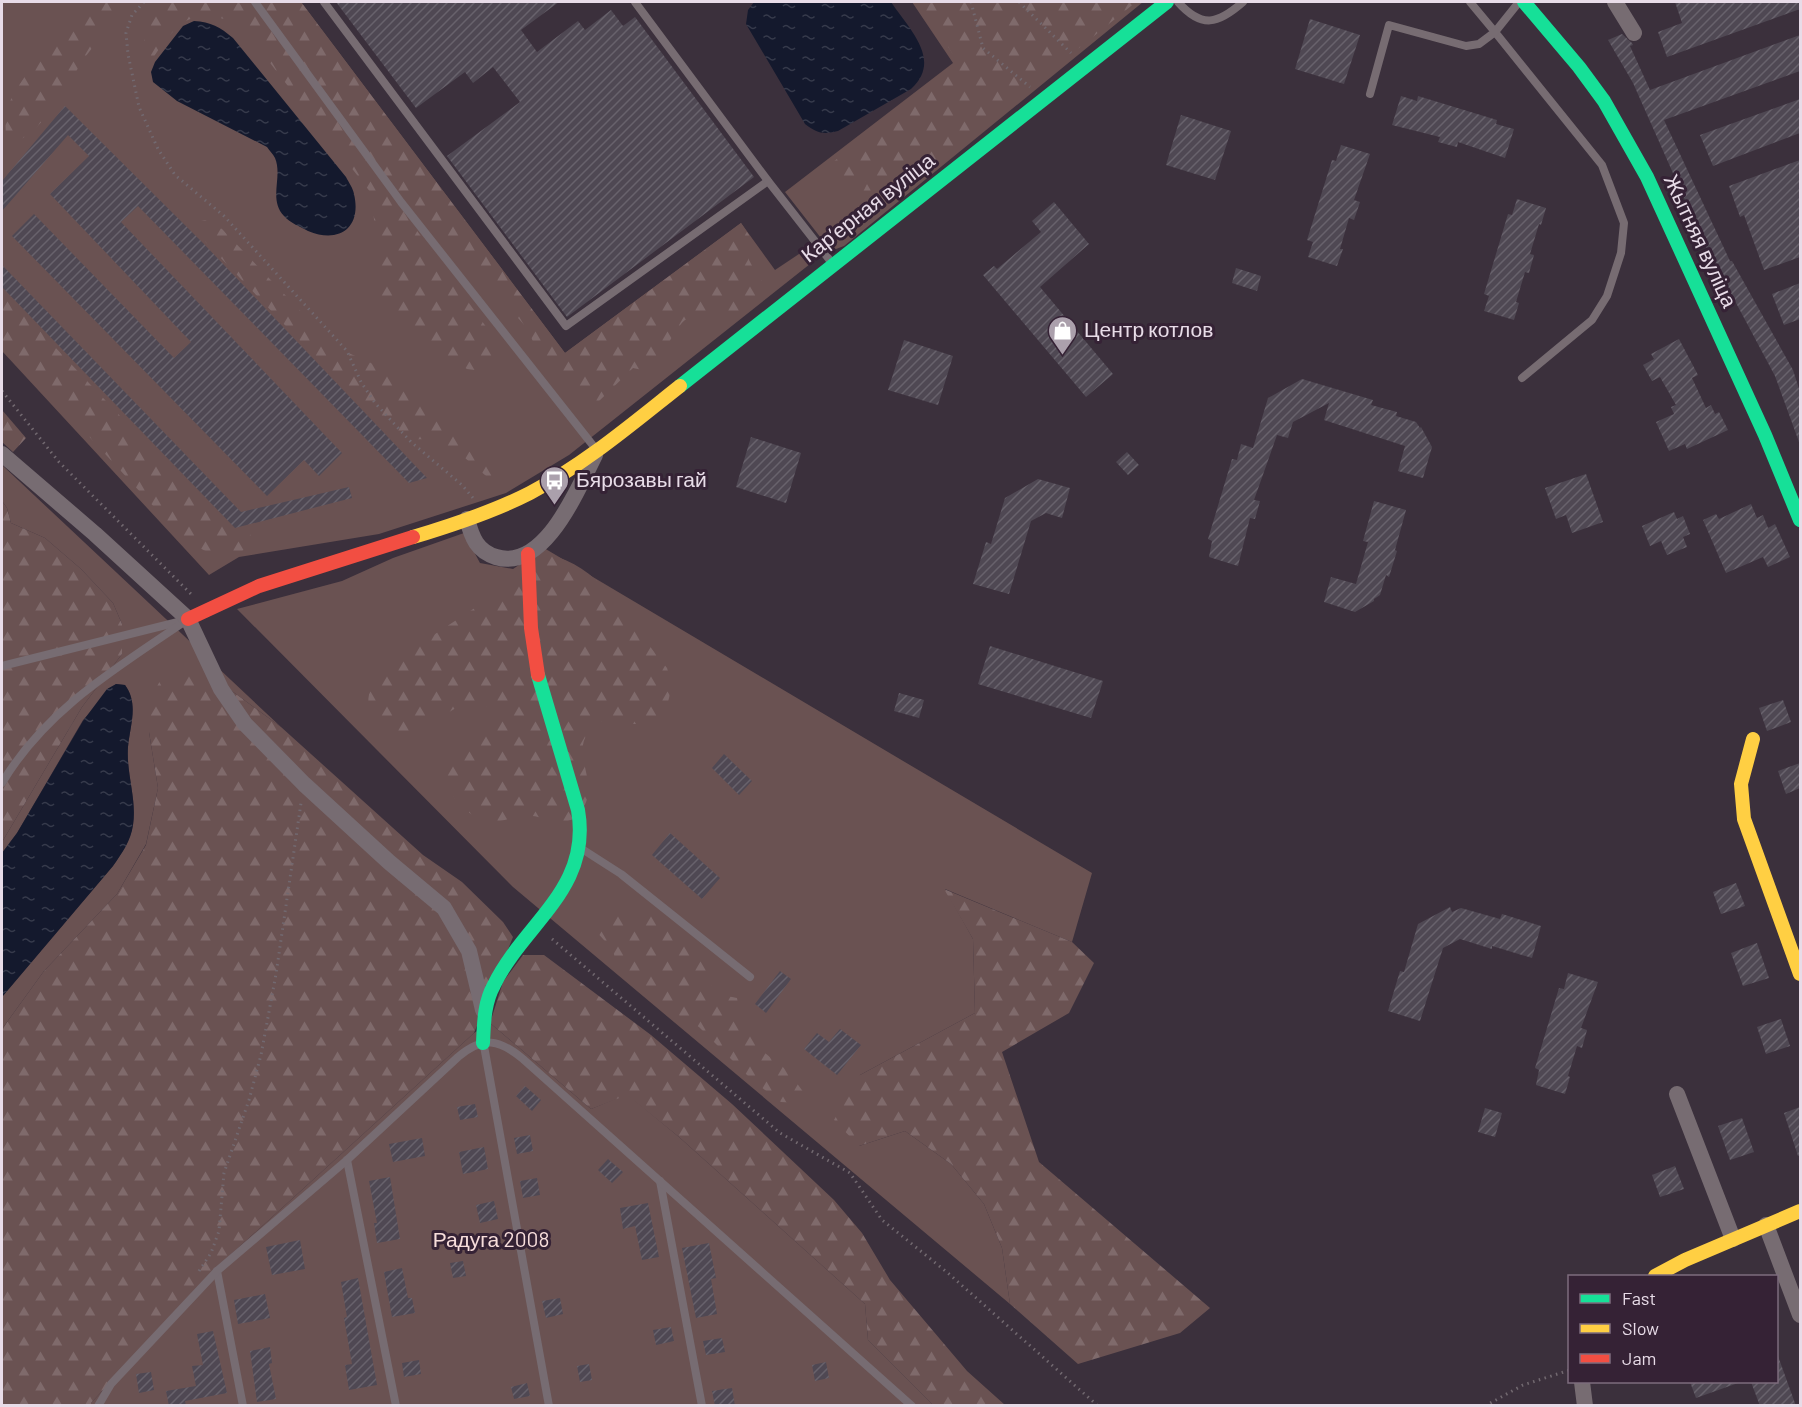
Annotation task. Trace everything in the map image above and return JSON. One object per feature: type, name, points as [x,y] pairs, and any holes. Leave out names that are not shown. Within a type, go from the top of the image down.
[{"type":"street","name":"Карʼерная вуліца","points":[[188,619],[247,591],[486,513],[553,481],[597,451],[1167,2]]},
{"type":"street","name":"Жытняя вуліца","points":[[1524,2],[1579,67],[1604,101],[1647,177],[1760,424],[1800,520]]},
{"type":"street","points":[[1615,2],[1634,33]]},
{"type":"street","name":"Карʼерная вуліца","points":[[528,554],[544,541],[560,521],[597,451]]},
{"type":"street","points":[[2,454],[95,534],[188,619],[231,705],[261,741],[389,862],[444,908],[469,951],[484,1011]]},
{"type":"street","points":[[467,519],[475,543],[486,553],[509,560],[528,554],[533,651],[579,817],[579,848],[564,891],[502,968],[489,991],[484,1011],[483,1042]]},
{"type":"street","points":[[1753,739],[1741,784],[1744,819],[1800,974]]},
{"type":"street","points":[[1677,1094],[1733,1239]]},
{"type":"street","points":[[1657,1275],[1686,1260],[1800,1211]]},
{"type":"street","points":[[1766,1225],[1800,1315]]},
{"type":"street","points":[[1582,1383],[1585,1406]]},
{"type":"lane","points":[[255,2],[401,202],[597,451]]},
{"type":"lane","points":[[324,2],[566,326],[768,181]]},
{"type":"lane","points":[[635,2],[832,264]]},
{"type":"lane","points":[[1178,2],[1191,16],[1208,20],[1227,15],[1243,2]]},
{"type":"lane","points":[[1470,2],[1602,165],[1624,224],[1621,253],[1607,296],[1592,320],[1522,378]]},
{"type":"lane","points":[[1370,94],[1389,25],[1466,46],[1479,44],[1495,32],[1519,2]]},
{"type":"lane","points":[[2,666],[188,619]]},
{"type":"lane","points":[[2,783],[24,749],[69,703],[91,685],[188,619]]},
{"type":"lane","points":[[579,848],[621,873],[750,977]]},
{"type":"lane","points":[[483,1042],[549,1406]]},
{"type":"lane","points":[[98,1406],[111,1384],[217,1271],[346,1160],[466,1050],[483,1042],[497,1042],[515,1052],[912,1406]]},
{"type":"lane","points":[[346,1160],[396,1406]]},
{"type":"lane","points":[[660,1181],[702,1406]]},
{"type":"lane","points":[[217,1271],[243,1406]]},
{"type":"path","points":[[144,2],[132,15],[126,33],[128,54],[140,107],[158,149],[175,175],[231,225],[347,351],[361,382],[375,404],[411,442],[462,485],[486,513]]},
{"type":"path","points":[[971,2],[983,48],[1044,99]]},
{"type":"path","points":[[1019,2],[1085,67]]},
{"type":"path","points":[[2,391],[59,462],[207,610]]},
{"type":"path","points":[[198,1271],[211,1253],[219,1231],[224,1173],[249,1100],[261,1055],[276,974],[304,784]]},
{"type":"path","points":[[537,927],[591,970],[780,1133],[850,1173],[882,1220],[948,1272],[1098,1406]]},
{"type":"path","points":[[1485,1406],[1523,1385],[1568,1370]]},
{"type":"green space","points":[[2,2],[301,2],[565,353],[741,223],[775,270],[802,252],[810,264],[569,455],[506,493],[379,534],[239,557],[209,575],[2,351]]},
{"type":"green space","points":[[100,2],[132,2],[124,7],[82,61],[58,104],[33,131],[16,143],[6,139],[5,112],[15,91],[50,40]]},
{"type":"green space","points":[[159,2],[301,2],[565,353],[741,223],[749,235],[749,260],[758,277],[765,284],[763,290],[745,308],[733,314],[685,320],[652,372],[633,368],[597,403],[575,396],[542,362],[527,328],[439,230],[415,228],[497,342],[501,358],[491,372],[467,369],[399,325],[375,296],[379,263],[371,193],[243,28],[217,17],[205,15],[195,17],[185,22],[169,36],[149,64],[143,45],[148,22]]},
{"type":"green space","points":[[912,2],[1143,2],[844,246],[836,249],[828,247],[785,192],[953,63]]},
{"type":"green space","points":[[919,2],[1136,2],[869,218],[861,196],[868,182],[840,176],[833,162],[960,65]]},
{"type":"green space","points":[[205,220],[222,229],[335,347],[371,363],[411,389],[465,448],[500,475],[499,484],[492,481],[458,452],[426,439],[399,440],[391,436],[196,232],[194,223]]},
{"type":"green space","points":[[2,291],[226,528],[250,534],[253,543],[233,555],[223,556],[205,551],[178,533],[2,342]]},
{"type":"green space","points":[[2,410],[26,438],[13,452],[2,442]]},
{"type":"green space","points":[[2,465],[281,727],[221,683],[149,732],[158,788],[146,844],[117,894],[44,971],[2,1029],[2,997],[113,866],[128,842],[134,815],[128,767],[133,707],[125,685],[116,684],[83,720],[17,833],[2,853],[2,842],[82,707],[122,654],[122,624],[113,603],[81,569],[45,538],[11,523],[7,508],[2,501]]},
{"type":"green space","points":[[2,501],[7,508],[11,523],[45,538],[81,569],[113,603],[122,624],[122,654],[82,707],[2,842]]},
{"type":"green space","points":[[464,533],[480,563],[513,569],[544,548],[1092,873],[1072,942],[945,889],[973,939],[975,1013],[860,1075],[859,1146],[905,1131],[951,1164],[984,1204],[1002,1248],[1010,1304],[513,887],[237,609],[342,581],[393,558]]},
{"type":"green space","points":[[541,553],[574,564],[602,586],[667,668],[670,678],[669,697],[661,714],[645,723],[634,724],[607,720],[599,723],[590,731],[584,740],[583,748],[589,788],[588,796],[578,817],[558,823],[540,817],[526,816],[492,822],[473,815],[460,805],[448,785],[446,772],[449,761],[455,753],[488,730],[492,721],[492,710],[480,704],[471,703],[447,713],[427,727],[405,734],[392,731],[378,723],[370,712],[368,698],[377,672],[490,598],[520,582],[532,560]]},
{"type":"green space","points":[[192,671],[221,683],[281,727],[423,855],[462,882],[503,922],[513,937],[474,1033],[216,1268],[91,1405],[2,1406],[2,1029],[44,971],[117,894],[146,845],[158,788],[149,732],[151,698],[162,677]]},
{"type":"green space","points":[[944,889],[1072,942],[1094,963],[1069,1013],[1002,1052],[1039,1162],[1210,1308],[1180,1333],[1078,1364],[1010,1304],[1002,1248],[984,1204],[951,1164],[905,1131],[859,1146],[834,1120],[860,1075],[975,1013],[973,939]]},
{"type":"green space","points":[[609,909],[649,913],[673,929],[704,960],[709,983],[722,995],[737,998],[741,1020],[761,1050],[788,1071],[804,1093],[799,1103],[781,1102],[753,1081],[699,1027],[663,1006],[616,963],[613,950],[594,929]]},
{"type":"green space","points":[[523,955],[544,955],[651,1035],[732,1104],[834,1200],[862,1233],[890,1280],[967,1371],[1005,1405],[933,1405],[868,1340],[865,1304],[679,1137],[627,1095],[591,1109],[490,1023],[503,982]]},
{"type":"green space","name":"Радуга 2008","points":[[490,1023],[591,1109],[627,1094],[679,1137],[865,1304],[868,1340],[933,1405],[91,1406],[91,1403],[216,1268],[474,1033]]},
{"type":"water","points":[[754,2],[891,2],[920,45],[924,67],[920,78],[911,89],[838,131],[824,133],[817,131],[805,124],[746,24],[748,10]]},
{"type":"water","points":[[194,21],[215,26],[233,38],[346,177],[356,206],[355,216],[346,230],[338,234],[319,235],[289,221],[279,209],[276,195],[277,165],[267,147],[177,101],[153,82],[151,72],[155,62],[183,26]]},
{"type":"water","points":[[116,684],[125,685],[133,707],[128,766],[134,815],[126,847],[113,866],[2,997],[2,853],[17,833],[83,721],[107,689]]},
{"type":"building","points":[[336,2],[559,2],[521,30],[537,52],[578,21],[585,30],[611,10],[623,26],[635,17],[754,177],[567,317],[447,156],[520,102],[493,67],[473,83],[465,72],[416,108]]},
{"type":"building","points":[[1675,2],[1800,2],[1800,9],[1667,57],[1658,32],[1682,23]]},
{"type":"building","points":[[1310,19],[1360,35],[1344,84],[1295,69]]},
{"type":"building","points":[[1622,34],[1633,45],[1630,46],[1650,90],[1800,35],[1800,71],[1664,120],[1730,261],[1793,370],[1800,392],[1799,442],[1775,376],[1704,243],[1633,83],[1608,40]]},
{"type":"building","points":[[1401,96],[1417,101],[1418,96],[1497,120],[1496,124],[1514,129],[1505,158],[1458,142],[1457,147],[1438,142],[1440,137],[1392,125]]},
{"type":"building","points":[[1800,99],[1800,133],[1713,166],[1700,135]]},
{"type":"building","points":[[65,106],[203,243],[427,478],[409,483],[138,206],[121,222],[342,453],[319,476],[304,460],[267,496],[12,236],[34,214],[174,358],[191,342],[50,194],[89,156],[68,135],[2,211],[2,181]]},
{"type":"building","points":[[1181,115],[1231,131],[1215,180],[1166,165]]},
{"type":"building","points":[[1341,145],[1370,154],[1354,200],[1360,202],[1354,220],[1349,218],[1337,266],[1308,257],[1313,242],[1307,240],[1332,160],[1336,161]]},
{"type":"building","points":[[1800,160],[1800,257],[1764,270],[1744,215],[1740,217],[1729,186]]},
{"type":"building","points":[[1517,199],[1546,208],[1530,254],[1534,255],[1529,273],[1525,272],[1516,302],[1519,303],[1514,320],[1484,311],[1489,296],[1484,294],[1508,214],[1512,215]]},
{"type":"building","points":[[1054,202],[1089,244],[1040,287],[1113,374],[1086,397],[983,275],[994,266],[997,269],[1041,232],[1032,221]]},
{"type":"building","points":[[2,265],[241,512],[349,487],[352,498],[235,528],[2,287]]},
{"type":"building","points":[[1236,268],[1261,276],[1257,291],[1232,283]]},
{"type":"building","points":[[1800,283],[1800,319],[1784,325],[1772,294]]},
{"type":"building","points":[[1679,339],[1698,375],[1692,378],[1706,408],[1711,405],[1715,414],[1719,412],[1728,430],[1687,449],[1685,444],[1669,451],[1656,422],[1674,414],[1671,407],[1676,405],[1660,377],[1652,381],[1643,365],[1654,359],[1651,354]]},
{"type":"building","points":[[904,340],[953,356],[938,405],[888,390]]},
{"type":"building","points":[[1302,379],[1373,400],[1371,405],[1397,412],[1396,416],[1416,422],[1432,447],[1423,478],[1398,471],[1405,446],[1324,420],[1329,403],[1293,422],[1288,438],[1277,435],[1254,500],[1260,501],[1255,519],[1250,518],[1238,566],[1209,557],[1212,541],[1208,539],[1232,459],[1237,460],[1241,444],[1253,448],[1268,398]]},
{"type":"building","points":[[751,437],[801,453],[786,503],[736,487]]},
{"type":"building","points":[[1127,452],[1139,465],[1128,475],[1116,462]]},
{"type":"building","points":[[1586,474],[1603,522],[1572,533],[1566,515],[1556,519],[1545,488]]},
{"type":"building","points":[[1038,479],[1070,488],[1062,518],[1046,513],[1031,521],[1009,594],[973,584],[986,542],[991,544],[1005,498]]},
{"type":"building","points":[[1374,501],[1406,510],[1389,577],[1386,575],[1380,595],[1355,612],[1324,602],[1331,577],[1356,584],[1368,542],[1363,541]]},
{"type":"building","points":[[1751,504],[1757,518],[1763,515],[1768,528],[1775,524],[1790,557],[1768,567],[1763,557],[1726,573],[1703,520],[1716,514],[1719,519]]},
{"type":"building","points":[[1674,512],[1677,519],[1683,516],[1690,534],[1683,537],[1687,547],[1667,555],[1661,541],[1650,546],[1642,526]]},
{"type":"building","points":[[990,646],[1103,681],[1091,718],[978,684]]},
{"type":"building","points":[[899,693],[924,700],[919,718],[894,711]]},
{"type":"building","points":[[1783,700],[1791,722],[1767,731],[1759,708]]},
{"type":"building","points":[[724,754],[752,781],[739,795],[712,768]]},
{"type":"building","points":[[1800,763],[1800,788],[1786,794],[1778,771]]},
{"type":"building","points":[[670,833],[720,878],[702,899],[652,855]]},
{"type":"building","points":[[1736,883],[1745,906],[1721,914],[1713,892]]},
{"type":"building","points":[[1450,907],[1452,912],[1461,908],[1500,919],[1502,914],[1541,926],[1532,958],[1460,939],[1443,948],[1420,1021],[1388,1011],[1400,971],[1404,972],[1418,924]]},
{"type":"building","points":[[1757,943],[1769,978],[1743,986],[1731,953]]},
{"type":"building","points":[[780,971],[791,979],[766,1013],[755,1004]]},
{"type":"building","points":[[1568,973],[1598,982],[1581,1028],[1587,1030],[1582,1048],[1577,1046],[1565,1094],[1536,1085],[1539,1070],[1535,1068],[1559,988],[1564,989]]},
{"type":"building","points":[[1781,1019],[1790,1046],[1766,1054],[1757,1027]]},
{"type":"building","points":[[840,1029],[861,1045],[837,1075],[804,1049],[817,1033],[829,1042]]},
{"type":"building","points":[[525,1086],[541,1100],[532,1111],[516,1096]]},
{"type":"building","points":[[475,1104],[478,1117],[460,1120],[457,1107]]},
{"type":"building","points":[[1800,1107],[1800,1156],[1798,1156],[1784,1113]]},
{"type":"building","points":[[1485,1108],[1502,1113],[1495,1137],[1478,1132]]},
{"type":"building","points":[[1742,1118],[1754,1152],[1730,1160],[1718,1126]]},
{"type":"building","points":[[530,1135],[533,1151],[517,1154],[514,1138]]},
{"type":"building","points":[[422,1138],[425,1156],[393,1162],[389,1144]]},
{"type":"building","points":[[484,1147],[488,1169],[463,1174],[459,1152]]},
{"type":"building","points":[[608,1159],[623,1172],[612,1183],[598,1170]]},
{"type":"building","points":[[1675,1166],[1684,1189],[1660,1197],[1652,1175]]},
{"type":"building","points":[[390,1177],[400,1239],[377,1243],[374,1223],[377,1223],[369,1181]]},
{"type":"building","points":[[537,1178],[540,1195],[523,1198],[520,1181]]},
{"type":"building","points":[[494,1201],[498,1219],[480,1223],[476,1205]]},
{"type":"building","points":[[648,1203],[659,1257],[642,1260],[635,1226],[623,1229],[620,1208]]},
{"type":"building","points":[[300,1240],[305,1269],[272,1275],[266,1247]]},
{"type":"building","points":[[709,1243],[716,1278],[711,1279],[717,1314],[696,1318],[682,1248]]},
{"type":"building","points":[[463,1261],[466,1276],[453,1278],[450,1263]]},
{"type":"building","points":[[402,1268],[408,1298],[412,1298],[415,1313],[392,1317],[384,1272]]},
{"type":"building","points":[[358,1278],[377,1385],[349,1390],[345,1365],[352,1364],[344,1318],[347,1317],[341,1282]]},
{"type":"building","points":[[265,1294],[270,1318],[238,1324],[234,1300]]},
{"type":"building","points":[[560,1298],[563,1314],[546,1318],[542,1301]]},
{"type":"building","points":[[671,1327],[674,1341],[656,1345],[653,1330]]},
{"type":"building","points":[[213,1331],[227,1393],[185,1401],[186,1406],[169,1406],[166,1391],[196,1386],[192,1366],[203,1365],[197,1334]]},
{"type":"building","points":[[722,1338],[725,1352],[706,1355],[703,1341]]},
{"type":"building","points":[[270,1347],[272,1363],[269,1364],[276,1399],[257,1402],[250,1351]]},
{"type":"building","points":[[1778,1356],[1796,1406],[1760,1406],[1751,1383],[1778,1383]]},
{"type":"building","points":[[419,1360],[421,1374],[404,1377],[402,1363]]},
{"type":"building","points":[[826,1362],[829,1378],[815,1381],[812,1365]]},
{"type":"building","points":[[589,1364],[592,1380],[580,1382],[577,1366]]},
{"type":"building","points":[[151,1372],[154,1390],[139,1393],[136,1374]]},
{"type":"building","points":[[527,1383],[530,1396],[514,1399],[511,1387]]},
{"type":"building","points":[[1690,1383],[1738,1383],[1696,1398]]},
{"type":"building","points":[[732,1388],[735,1406],[715,1406],[712,1391]]},
{"type":"traffic: fast","points":[[680,386],[1167,2]]},
{"type":"traffic: fast","points":[[1524,2],[1579,67],[1604,101],[1647,177],[1765,435],[1800,520]]},
{"type":"traffic: fast","points":[[483,1043],[485,1013],[491,992],[507,963],[565,884],[575,862],[580,838],[578,810],[538,675]]},
{"type":"traffic: slow","points":[[413,537],[487,512],[550,482],[608,443],[680,386]]},
{"type":"traffic: slow","points":[[1753,739],[1741,784],[1744,819],[1800,974]]},
{"type":"traffic: slow","points":[[1657,1275],[1685,1260],[1800,1211]]},
{"type":"traffic: jam","points":[[188,619],[259,586],[413,537]]},
{"type":"traffic: jam","points":[[528,554],[531,628],[538,675]]},
{"type":"place","name":"Центр котлов","points":[[1063,356]]},
{"type":"place","name":"Бярозавы гай","points":[[555,506]]}]
